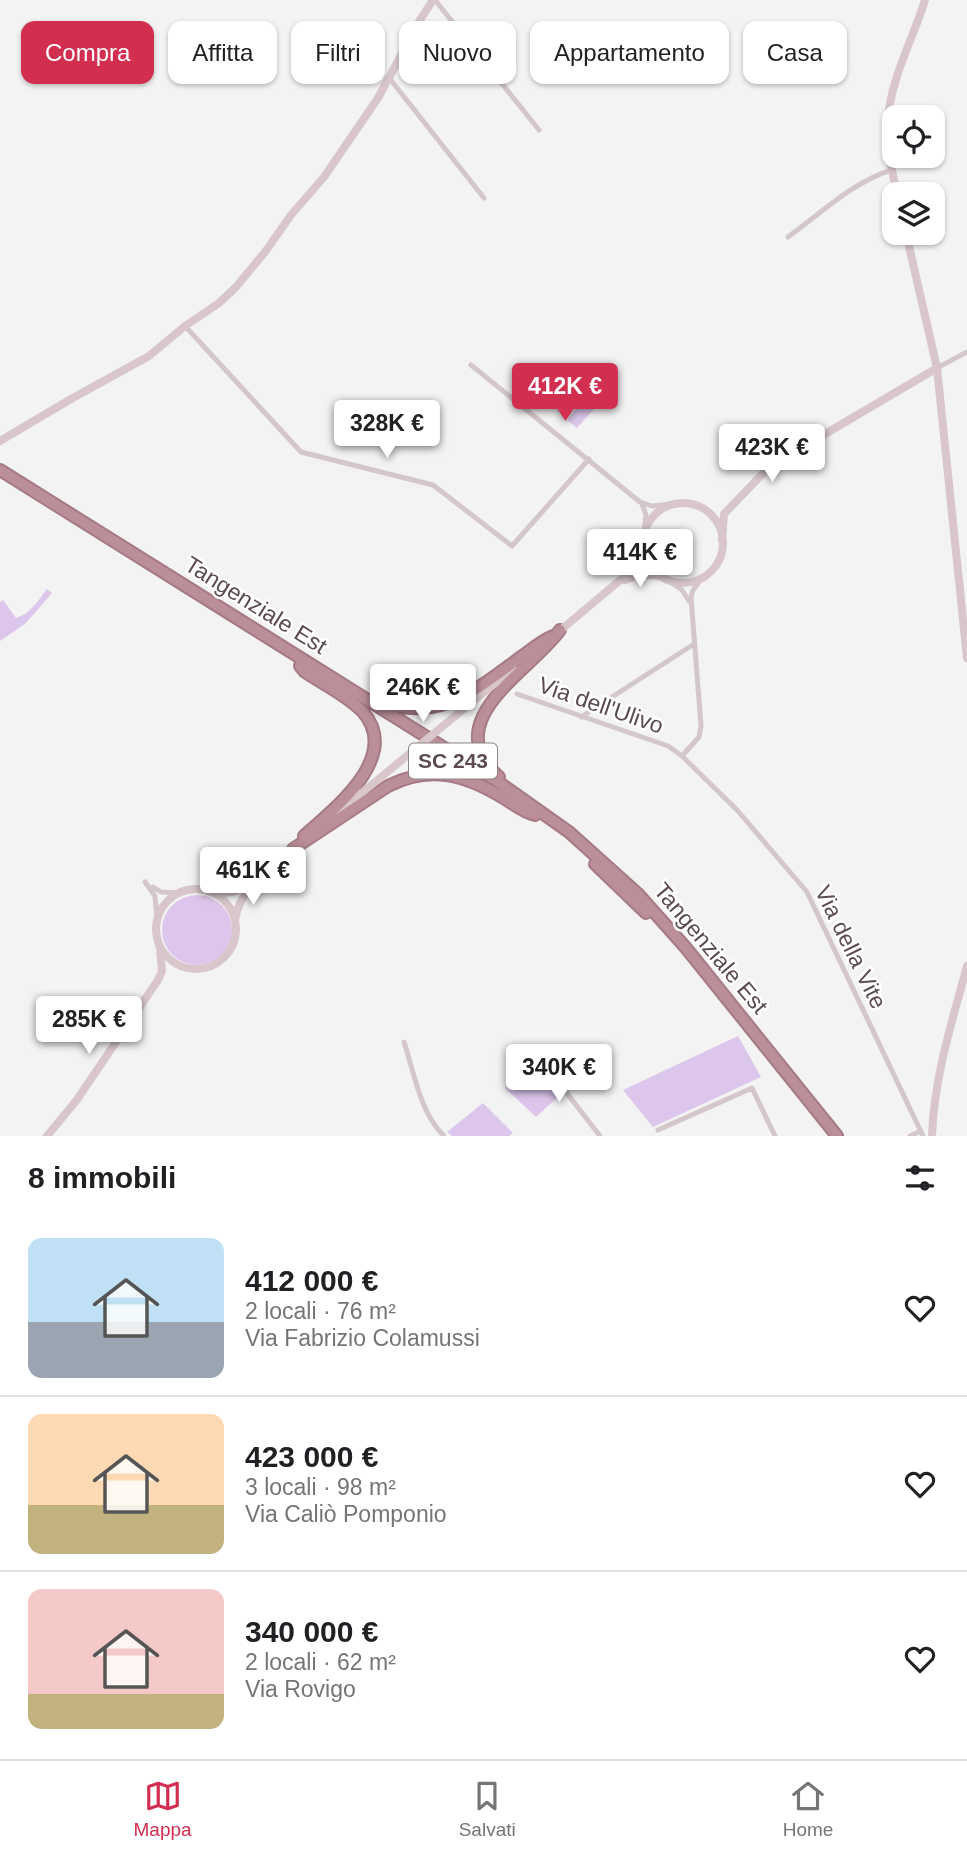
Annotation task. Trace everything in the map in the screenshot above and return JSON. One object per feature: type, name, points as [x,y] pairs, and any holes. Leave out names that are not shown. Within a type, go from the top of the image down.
[{"type":"highway","name":"Tangenziale Est","points":[[0,470],[494,779],[548,816],[620,876],[659,916],[837,1136]]},
{"type":"highway","name":"Tangenziale Est","points":[[0,478],[535,815],[575,845],[645,911],[829,1136]]},
{"type":"highway","points":[[314,666],[379,701],[401,708],[423,709],[459,700],[556,634]]},
{"type":"highway","points":[[548,816],[492,770],[480,747],[479,729],[484,712],[490,704],[556,634]]},
{"type":"highway","points":[[291,850],[365,775],[370,767],[374,749],[373,732],[364,713],[300,666]]},
{"type":"highway","points":[[291,850],[388,786],[423,774],[450,774],[472,780],[535,815]]},
{"type":"street","points":[[0,442],[71,398],[149,356],[185,326],[219,303],[236,286],[324,177],[390,79],[405,46],[434,0],[539,130]]},
{"type":"street","points":[[894,182],[887,120],[892,92],[925,0]]},
{"type":"street","points":[[390,79],[484,198]]},
{"type":"street","points":[[788,237],[858,186],[880,173],[892,170]]},
{"type":"street","points":[[909,245],[937,368],[967,658]]},
{"type":"street","points":[[185,326],[301,452],[433,485],[512,546],[589,459]]},
{"type":"street","points":[[682,756],[699,737],[701,726],[691,593],[718,561],[723,518],[732,504],[769,467],[967,352]]},
{"type":"street","points":[[158,980],[173,970],[209,966],[227,954],[232,944],[240,900],[252,883],[616,585],[635,566],[643,545],[644,533],[645,511],[640,502],[471,365]]},
{"type":"street","points":[[640,502],[652,506],[691,504],[701,508],[716,521],[722,540]]},
{"type":"street","points":[[644,533],[657,512],[672,504]]},
{"type":"street","points":[[701,508],[725,508],[732,504]]},
{"type":"street","points":[[643,545],[648,564],[682,590],[691,607]]},
{"type":"street","points":[[616,585],[641,574],[689,582],[702,578]]},
{"type":"street","points":[[581,718],[694,643]]},
{"type":"street","name":"Via dell'Ulivo","points":[[517,694],[674,750],[682,756]]},
{"type":"street","name":"Via della Vite","points":[[682,756],[737,810],[807,892],[922,1133]]},
{"type":"street","points":[[47,1136],[76,1101],[162,971],[155,896],[145,882],[162,892],[180,893],[197,889],[214,894],[224,901],[235,923]]},
{"type":"street","points":[[214,894],[232,892],[252,883]]},
{"type":"street","points":[[157,918],[166,903],[180,893]]},
{"type":"street","points":[[160,947],[167,956],[187,968]]},
{"type":"street","points":[[932,1136],[933,1105],[942,1058],[967,966]]},
{"type":"street","points":[[404,1042],[434,1126],[444,1136]]},
{"type":"street","points":[[539,1057],[600,1136]]},
{"type":"street","points":[[658,1130],[752,1088],[775,1136]]},
{"type":"street","points":[[910,1136],[922,1133]]},
{"type":"shaded area","points":[[584,400],[594,409],[577,428],[567,420]]},
{"type":"shaded area","points":[[47,589],[52,593],[26,623],[0,641],[0,602],[3,600],[16,618],[30,610]]},
{"type":"shaded area","points":[[197,895],[222,905],[232,930],[222,955],[197,965],[172,955],[162,930],[172,905]]},
{"type":"shaded area","points":[[738,1036],[761,1077],[653,1127],[623,1090]]},
{"type":"shaded area","points":[[537,1061],[562,1093],[536,1117],[505,1088]]},
{"type":"shaded area","points":[[483,1103],[513,1133],[509,1136],[452,1136],[447,1132]]}]
